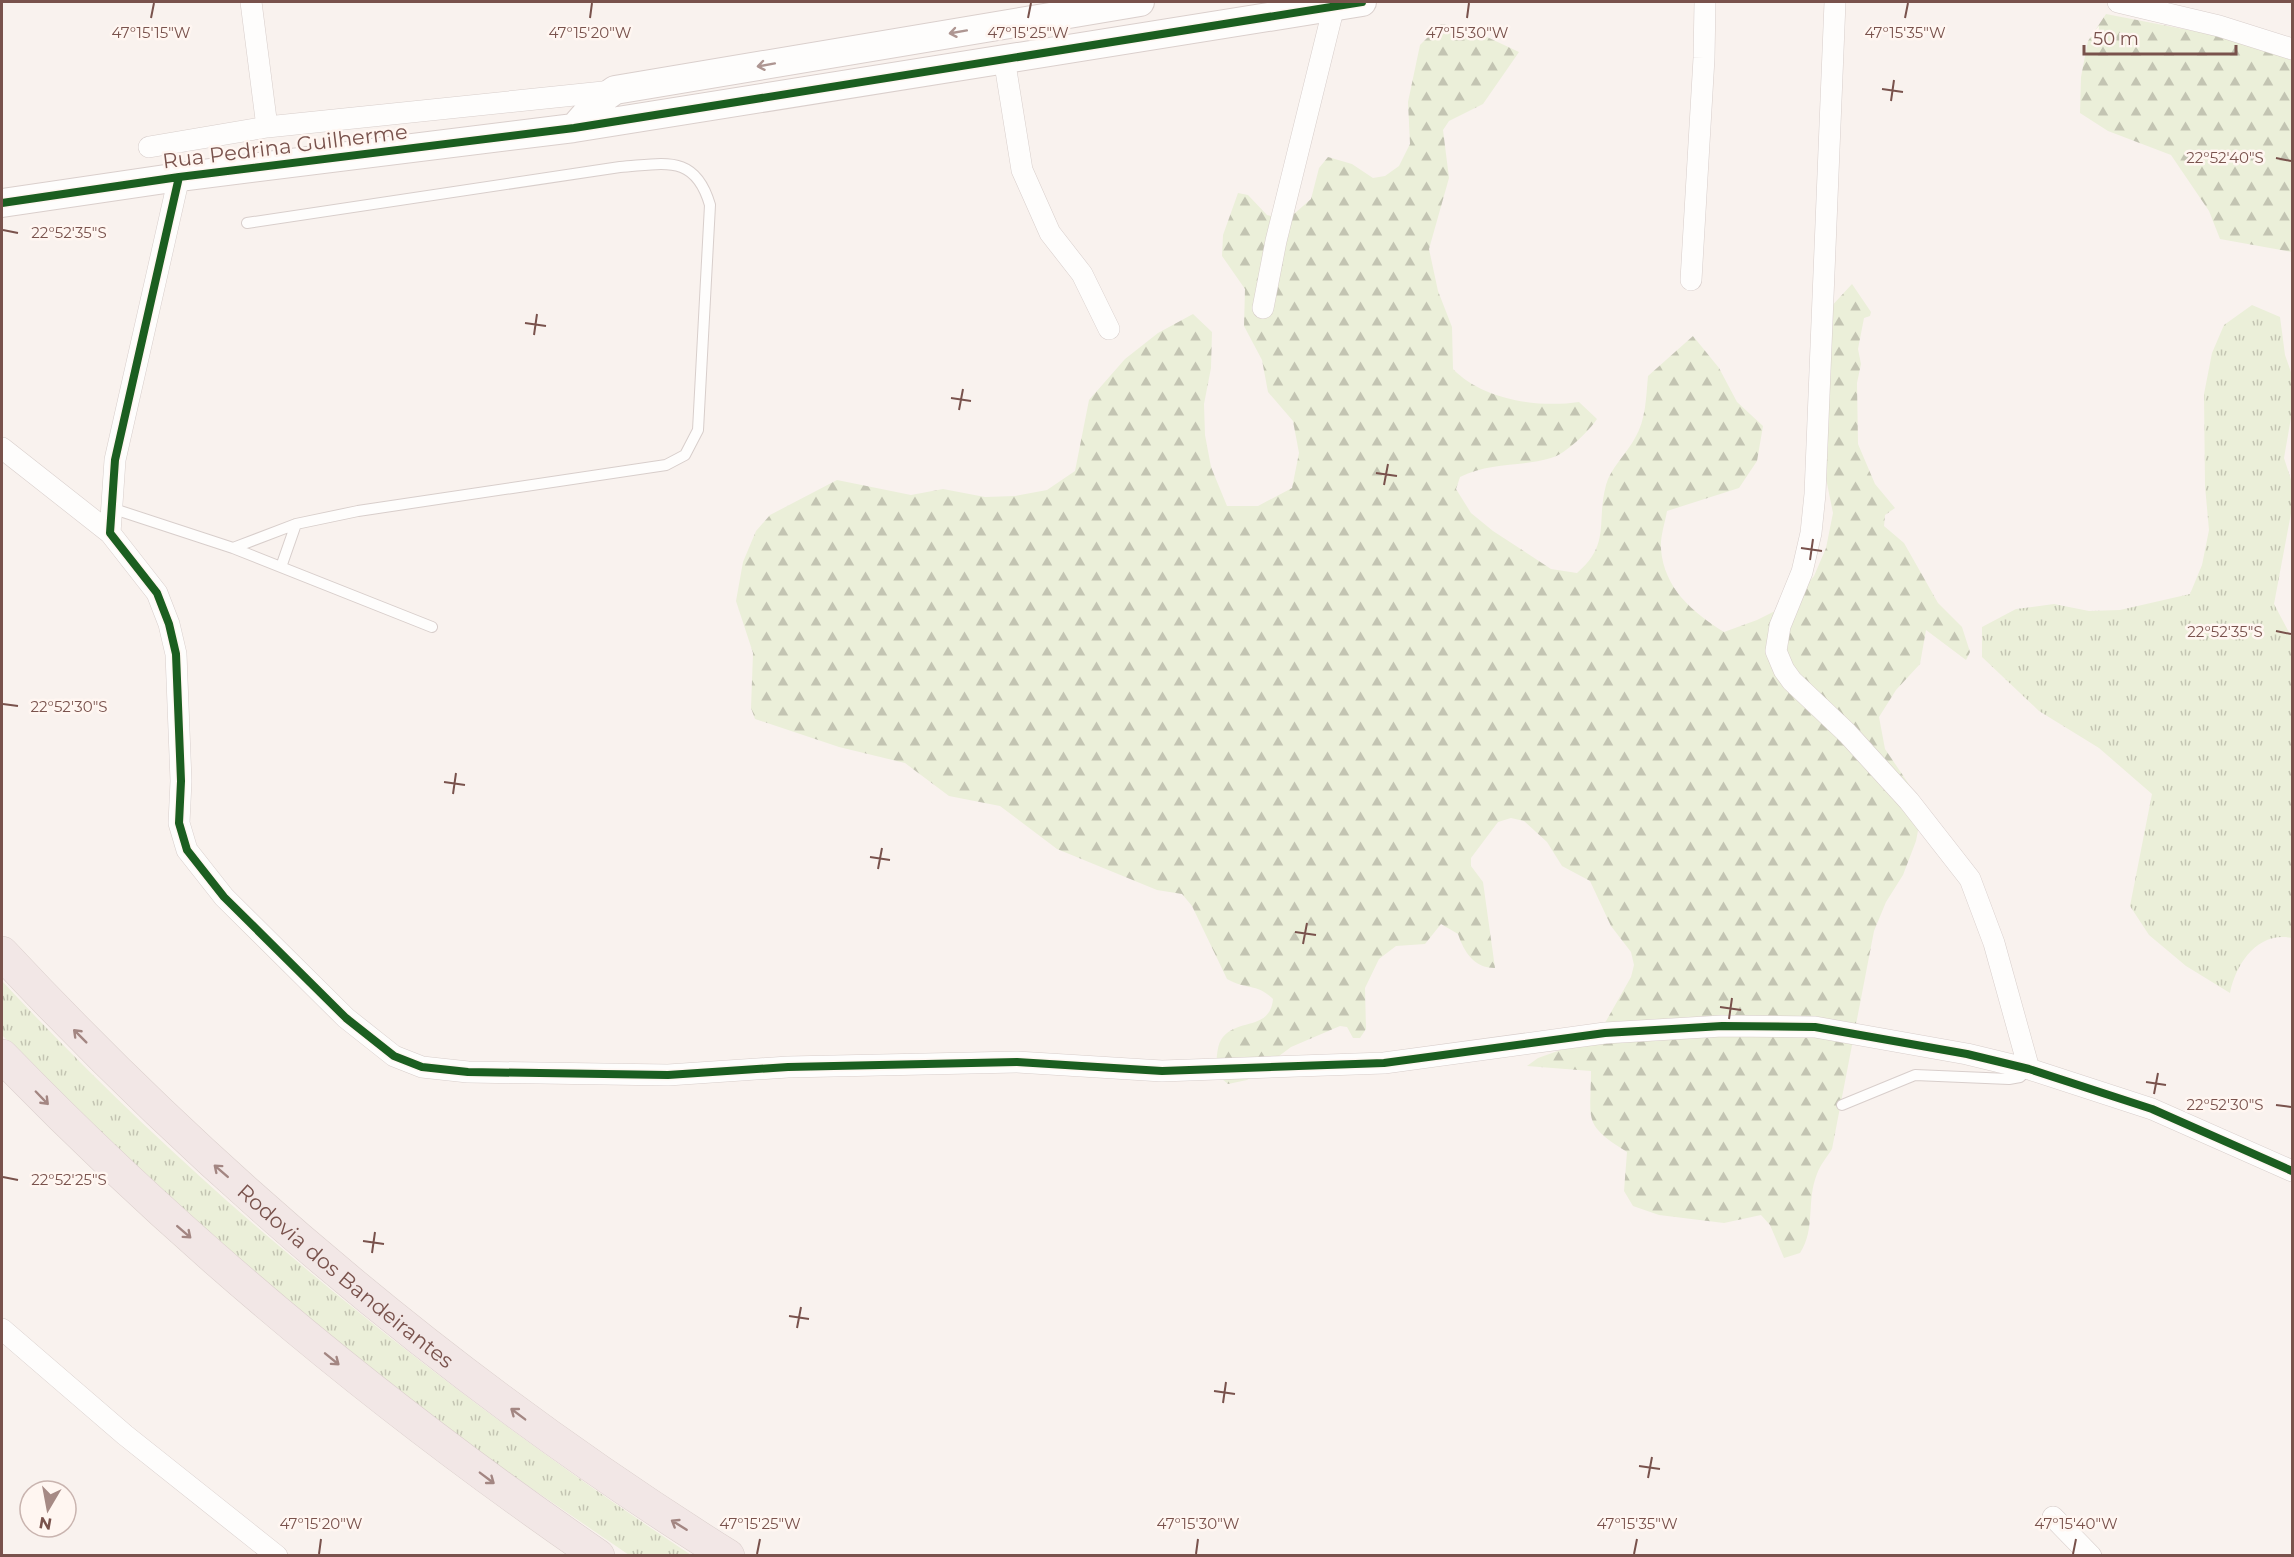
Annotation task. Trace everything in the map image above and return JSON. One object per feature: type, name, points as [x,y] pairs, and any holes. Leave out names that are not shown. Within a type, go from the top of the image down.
[{"type":"highway","name":"Rodovia dos Bandeirantes","points":[[2,953],[75,1032],[190,1145],[404,1328],[526,1420],[653,1508],[728,1556]]},
{"type":"highway","points":[[2,1056],[146,1199],[286,1321],[389,1405],[598,1556]]},
{"type":"street","points":[[251,2],[267,127]]},
{"type":"street","points":[[149,147],[267,127],[625,89],[1107,4],[1140,2]]},
{"type":"street","name":"Rua Pedrina Guilherme","points":[[2,203],[179,177],[574,128],[1362,2]]},
{"type":"street","points":[[1691,280],[1704,58],[1705,2]]},
{"type":"street","points":[[1835,2],[1815,494],[1802,572],[1780,626],[1776,651],[1784,670],[1792,681],[1847,734],[1909,801],[1970,879],[1994,943],[2029,1069]]},
{"type":"street","points":[[2118,2],[2220,26],[2292,49]]},
{"type":"street","points":[[1263,308],[1276,241],[1334,6]]},
{"type":"street","points":[[1004,58],[1022,170],[1050,233],[1082,274],[1109,329]]},
{"type":"street","points":[[613,120],[616,104],[625,89]]},
{"type":"street","points":[[574,128],[595,104],[625,89]]},
{"type":"street","points":[[110,533],[115,460],[179,177]]},
{"type":"street","points":[[2,448],[110,533],[157,593],[169,624],[176,654],[181,781],[179,823],[187,850],[224,897],[346,1018],[394,1056],[422,1067],[468,1072],[668,1075],[799,1067],[1017,1062],[1174,1071],[1384,1064],[1605,1033],[1722,1026],[1815,1027],[1967,1054],[2029,1069],[2152,1109],[2292,1170]]},
{"type":"street","points":[[2,1329],[125,1435],[277,1556]]},
{"type":"street","points":[[2053,1517],[2091,1556]]},
{"type":"lane","points":[[233,548],[296,524],[358,511],[666,465],[684,454],[698,430],[710,205],[696,174],[682,166],[663,164],[620,166],[247,223]]},
{"type":"lane","points":[[111,508],[233,548],[432,627]]},
{"type":"lane","points":[[281,567],[296,524]]},
{"type":"lane","points":[[1842,1105],[1915,1075],[2009,1079],[2020,1077],[2029,1069]]},
{"type":"green space","points":[[2106,14],[2292,50],[2292,252],[2220,239],[2209,211],[2171,155],[2108,131],[2080,113],[2081,77],[2088,41]]},
{"type":"green space","points":[[1441,24],[1472,30],[1519,52],[1483,104],[1449,121],[1443,130],[1449,178],[1429,249],[1438,291],[1452,327],[1453,369],[1465,380],[1495,395],[1546,404],[1579,402],[1597,419],[1577,442],[1557,456],[1540,461],[1482,469],[1460,477],[1456,489],[1471,513],[1493,531],[1551,569],[1577,573],[1588,562],[1598,542],[1603,498],[1608,479],[1639,431],[1645,408],[1648,376],[1693,336],[1719,368],[1737,402],[1763,426],[1757,461],[1739,488],[1667,511],[1661,544],[1663,563],[1668,576],[1682,598],[1701,616],[1724,632],[1757,620],[1791,603],[1814,576],[1826,548],[1833,513],[1820,449],[1828,310],[1852,284],[1871,312],[1870,316],[1864,318],[1858,349],[1861,364],[1857,383],[1858,444],[1875,484],[1895,508],[1885,515],[1884,526],[1904,543],[1938,603],[1962,627],[1970,652],[1966,660],[1926,630],[1920,664],[1896,690],[1879,717],[1885,749],[1923,805],[1916,841],[1903,875],[1886,902],[1874,931],[1832,1149],[1820,1167],[1814,1184],[1810,1224],[1805,1244],[1800,1253],[1784,1258],[1770,1225],[1761,1215],[1724,1223],[1659,1215],[1633,1206],[1624,1191],[1627,1152],[1602,1135],[1592,1120],[1591,1071],[1527,1066],[1538,1058],[1597,1037],[1631,977],[1634,965],[1631,952],[1611,926],[1590,881],[1562,866],[1547,842],[1524,821],[1511,818],[1498,822],[1471,858],[1471,866],[1483,882],[1495,968],[1481,965],[1471,958],[1458,934],[1441,924],[1425,944],[1396,946],[1379,959],[1365,988],[1366,1029],[1360,1038],[1353,1038],[1347,1027],[1340,1026],[1291,1047],[1247,1080],[1228,1084],[1215,1073],[1219,1043],[1227,1033],[1266,1016],[1273,999],[1262,991],[1227,979],[1192,906],[1182,894],[1157,890],[1057,849],[1000,806],[949,796],[905,763],[839,747],[755,719],[751,708],[753,653],[736,601],[743,562],[756,531],[770,515],[837,480],[911,495],[943,489],[985,497],[1015,496],[1047,490],[1075,471],[1089,400],[1125,359],[1158,333],[1193,314],[1212,332],[1211,368],[1204,404],[1205,435],[1211,467],[1227,506],[1258,506],[1292,488],[1299,453],[1293,421],[1268,392],[1262,360],[1244,326],[1245,289],[1222,256],[1223,235],[1238,193],[1248,195],[1267,215],[1287,220],[1311,199],[1319,168],[1328,157],[1352,164],[1373,178],[1385,176],[1399,166],[1410,144],[1408,102],[1420,45]]},
{"type":"green space","points":[[2252,305],[2280,317],[2285,355],[2292,375],[2292,412],[2284,458],[2292,483],[2292,508],[2274,604],[2292,638],[2292,938],[2269,939],[2259,944],[2250,952],[2237,971],[2230,993],[2186,966],[2149,935],[2130,906],[2152,794],[2099,748],[2039,711],[1982,657],[1982,627],[2016,609],[2054,604],[2089,611],[2120,610],[2190,594],[2202,565],[2209,530],[2205,486],[2204,394],[2212,353],[2224,325]]},
{"type":"green space","points":[[2,981],[80,1063],[161,1141],[329,1288],[506,1426],[691,1555],[629,1555],[464,1442],[332,1340],[211,1236],[77,1111],[2,1035]]},
{"type":"cycle path","points":[[2,203],[179,177],[574,128],[1362,2]]},
{"type":"cycle path","points":[[179,177],[115,460],[110,533],[157,593],[169,624],[176,654],[181,781],[179,823],[187,850],[224,897],[346,1018],[394,1056],[422,1067],[468,1072],[668,1075],[788,1067],[1017,1062],[1162,1071],[1384,1063],[1605,1033],[1722,1026],[1815,1027],[1967,1054],[2029,1069],[2152,1109],[2292,1171]]}]
